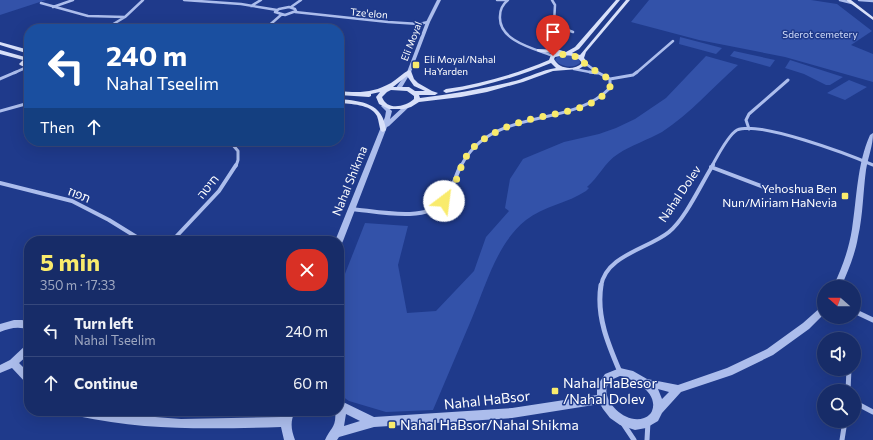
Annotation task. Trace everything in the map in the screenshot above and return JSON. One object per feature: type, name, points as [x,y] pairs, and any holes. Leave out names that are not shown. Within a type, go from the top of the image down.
[{"type":"main road","points":[[344,94],[380,95],[386,91],[399,88],[409,89],[416,93],[434,93],[497,81],[577,48],[618,0]]},
{"type":"main road","points":[[581,58],[584,52],[628,0]]},
{"type":"main road","points":[[848,0],[873,14]]},
{"type":"main road","points":[[853,2],[873,19]]},
{"type":"main road","points":[[0,43],[24,50]]},
{"type":"main road","points":[[538,50],[568,52],[581,58],[584,63],[580,68],[563,68],[555,65],[546,55],[538,50]]},
{"type":"main road","points":[[0,52],[24,57]]},
{"type":"main road","points":[[344,101],[382,104],[393,108],[406,107],[417,100],[487,90],[563,68]]},
{"type":"main road","points":[[364,94],[391,87],[409,72],[411,79],[416,85],[434,93]]},
{"type":"main road","points":[[416,93],[417,100]]},
{"type":"main road","points":[[380,95],[379,99],[382,104]]},
{"type":"main road","points":[[350,102],[372,108],[379,113],[383,120],[383,130]]},
{"type":"street","points":[[53,7],[73,0]]},
{"type":"street","points":[[114,24],[144,0]]},
{"type":"street","points":[[184,0],[219,2],[277,10],[291,7],[301,0]]},
{"type":"street","points":[[219,2],[223,0]]},
{"type":"street","points":[[251,6],[261,0]]},
{"type":"street","name":"Eli Moyal","points":[[399,88],[409,72],[438,0]]},
{"type":"street","points":[[496,0],[508,0]]},
{"type":"street","points":[[496,0],[502,8]]},
{"type":"street","points":[[508,0],[504,3],[499,22],[502,29],[513,39],[538,50]]},
{"type":"street","points":[[552,0],[555,5],[554,23],[573,32]]},
{"type":"street","points":[[840,0],[853,2]]},
{"type":"street","points":[[860,0],[873,1]]},
{"type":"street","points":[[42,3],[88,16],[124,17]]},
{"type":"street","points":[[291,7],[296,10],[295,12]]},
{"type":"street","points":[[271,24],[281,15],[275,12],[277,10]]},
{"type":"street","name":"Tze'elon","points":[[281,15],[295,12],[351,19],[419,24],[428,22]]},
{"type":"street","name":"Tze'elon","points":[[419,24],[426,28]]},
{"type":"street","points":[[568,30],[573,28]]},
{"type":"street","points":[[584,63],[610,79],[633,75],[673,41]]},
{"type":"street","points":[[0,79],[24,69]]},
{"type":"street","points":[[574,69],[600,74]]},
{"type":"street","points":[[351,209],[414,215],[431,212],[444,201],[452,189],[458,172],[466,157],[474,147],[485,138],[510,126],[525,121],[553,115],[593,103],[603,97],[610,88],[610,79]]},
{"type":"street","points":[[749,129],[746,120],[749,114],[788,80]]},
{"type":"street","points":[[0,111],[24,104]]},
{"type":"street","name":"Nahal Shikma","points":[[341,236],[383,130],[389,111],[382,104]]},
{"type":"street","name":"Nahal Shikma","points":[[383,130],[390,120],[406,107]]},
{"type":"street","name":"Nahal Dolev","points":[[620,372],[605,338],[599,305],[600,284],[606,271],[619,260],[662,237],[675,225],[731,135],[737,130],[749,129],[780,133],[873,165]]},
{"type":"street","points":[[840,280],[850,254],[854,238],[865,161],[872,139]]},
{"type":"street","name":"חיטה","points":[[178,236],[192,223],[227,180],[238,161],[238,151],[234,146]]},
{"type":"street","points":[[711,167],[774,191]]},
{"type":"street","name":"תפוז","points":[[0,183],[72,201],[109,220],[135,236]]},
{"type":"street","points":[[861,314],[873,320]]},
{"type":"street","points":[[657,411],[656,396],[647,383],[636,375],[620,372],[607,377],[603,383],[601,390],[602,399],[609,411],[621,420],[635,425],[648,422],[654,418],[657,411],[678,389],[729,372],[770,352],[806,326],[817,316]]},
{"type":"street","points":[[0,328],[14,324],[24,325]]},
{"type":"street","points":[[0,369],[13,363],[24,353]]},
{"type":"street","points":[[13,363],[24,375]]},
{"type":"street","points":[[647,383],[678,389]]},
{"type":"street","name":"Nahal HaBsor","points":[[333,437],[374,422],[512,413],[602,399]]},
{"type":"street","points":[[861,406],[873,412]]},
{"type":"street","name":"Nahal HaBsor","points":[[344,408],[374,422]]},
{"type":"street","points":[[96,416],[104,418],[196,424],[286,422]]},
{"type":"street","points":[[288,416],[286,422],[286,431],[290,440]]},
{"type":"street","points":[[333,437],[340,424],[341,416]]},
{"type":"street","points":[[621,420],[634,440]]},
{"type":"street","points":[[647,440],[648,422]]},
{"type":"street","points":[[842,440],[844,428]]},
{"type":"green space","points":[[0,0],[46,0],[0,15]]},
{"type":"green space","name":"Sderot cemetery","points":[[649,0],[811,0],[837,4],[872,31],[851,45],[873,54],[873,82],[785,57],[699,40],[631,22]]},
{"type":"green space","points":[[680,37],[722,48],[716,54],[679,44]]},
{"type":"green space","points":[[734,51],[775,60],[770,67],[730,56]]},
{"type":"green space","points":[[567,55],[574,56],[579,59],[580,63],[571,67],[564,66],[555,60],[557,57]]},
{"type":"green space","points":[[706,56],[738,65],[692,109],[672,125],[651,138],[628,148],[613,157],[587,187],[589,188],[586,191],[572,199],[540,211],[516,229],[507,240],[493,265],[433,410],[386,412],[349,401],[344,398],[344,276],[365,223],[408,226],[398,265],[407,313],[436,311],[474,271],[486,237],[509,211],[505,208],[510,179],[523,159],[564,142],[599,134],[616,128],[635,119],[666,98]]},
{"type":"green space","points":[[790,60],[843,77],[830,85],[826,85],[804,74],[785,68]]},
{"type":"green space","points":[[849,80],[867,87],[845,100],[827,93]]},
{"type":"place","name":"Eli Moyal/Nahal HaYarden","points":[[416,65]]},
{"type":"place","name":"Yehoshua Ben Nun/Miriam HaNevia","points":[[845,196]]},
{"type":"place","name":"Nahal HaBesor /Nahal Dolev","points":[[555,391]]},
{"type":"place","name":"Nahal HaBsor/Nahal Shikma","points":[[392,425]]},
{"type":"route","points":[[444,201],[452,189],[458,172],[466,157],[474,147],[485,138],[510,126],[525,121],[565,112],[593,103],[607,93],[610,88],[610,79],[584,63],[581,58],[572,54],[559,54],[553,56]]}]
